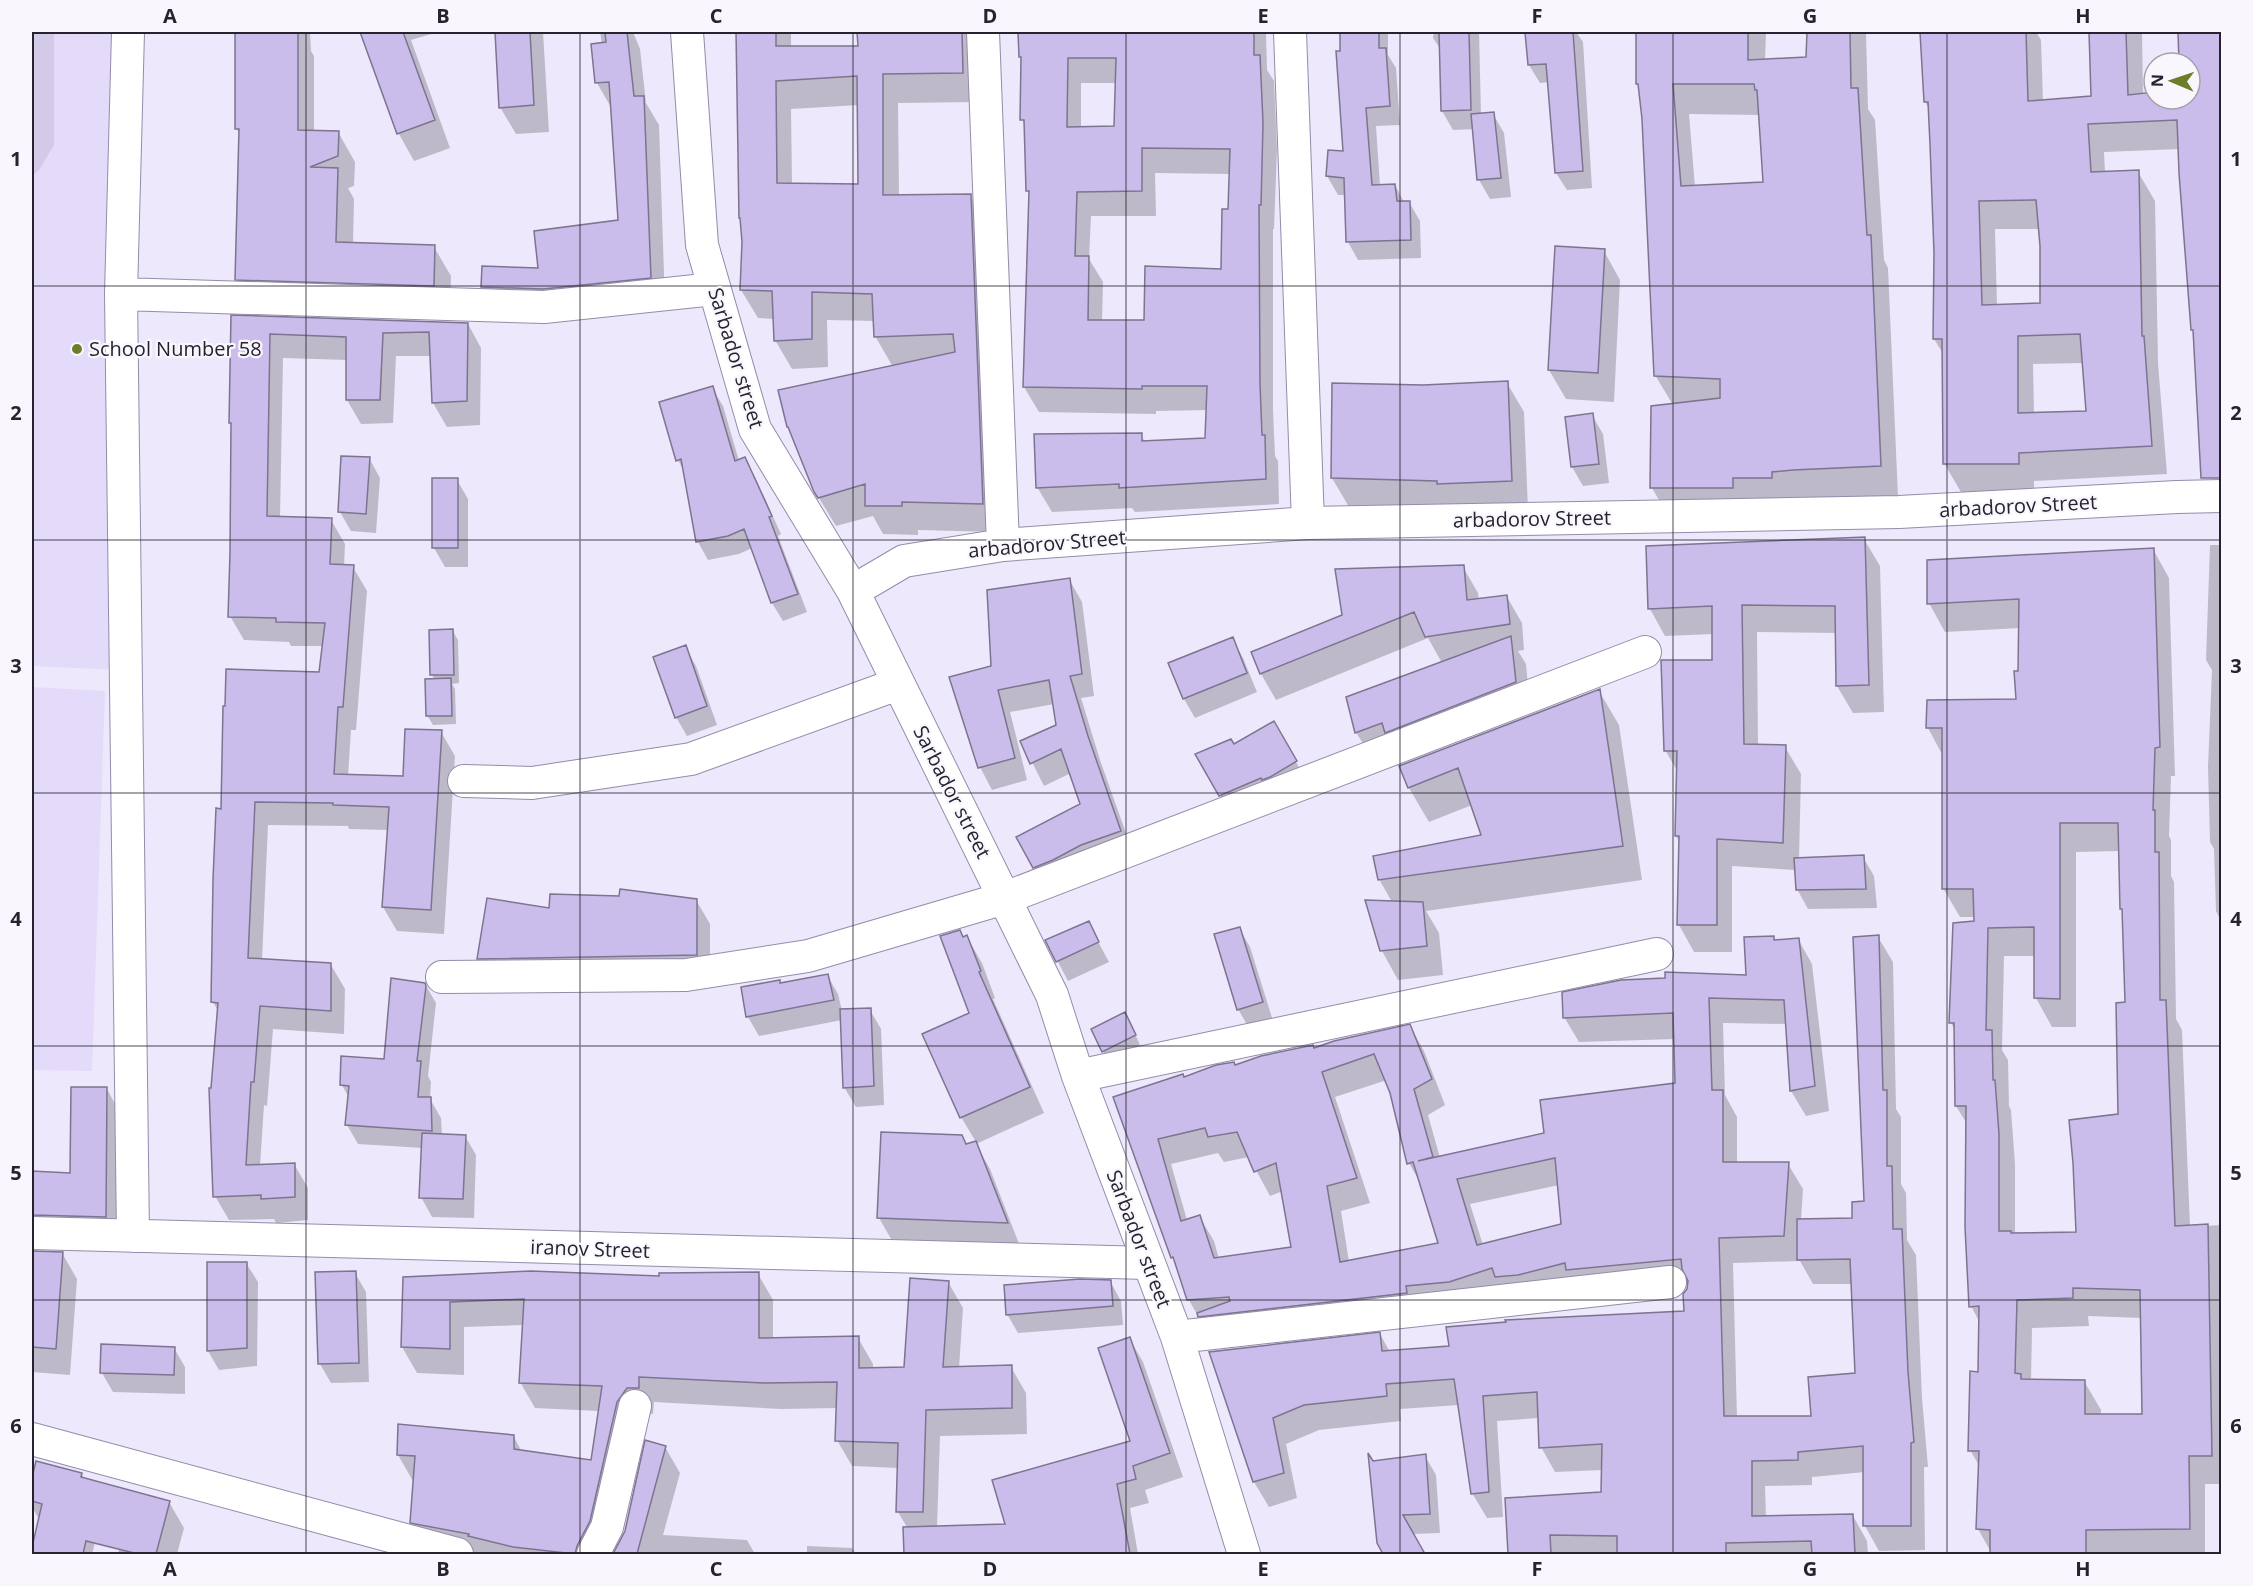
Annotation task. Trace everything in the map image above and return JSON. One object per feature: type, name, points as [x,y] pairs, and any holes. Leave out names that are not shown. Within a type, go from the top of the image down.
[{"type":"street","points":[[128,32],[121,294],[133,1236]]},
{"type":"street","name":"Sarbador street","points":[[687,32],[702,245],[755,429],[853,591],[1052,995],[1078,1076],[1177,1337],[1244,1554]]},
{"type":"street","points":[[983,32],[1003,545]]},
{"type":"street","points":[[1290,32],[1308,524]]},
{"type":"street","points":[[121,294],[544,307],[714,289]]},
{"type":"street","name":"arbadorov Street","points":[[853,591],[904,561],[1003,545],[1308,524],[1899,512],[2222,496]]},
{"type":"street","points":[[442,976],[686,975],[808,956],[1005,898],[1645,652]]},
{"type":"street","points":[[464,781],[532,783],[691,759],[898,684]]},
{"type":"street","points":[[1078,1076],[1657,954]]},
{"type":"street","name":"iranov Street","points":[[32,1233],[1148,1263]]},
{"type":"street","points":[[1177,1337],[1670,1282]]},
{"type":"street","points":[[593,1554],[607,1527],[636,1406]]},
{"type":"street","points":[[32,1439],[457,1554]]},
{"type":"shaded area","name":"School Number 58","points":[[32,32],[125,32],[119,670],[32,666]]},
{"type":"shaded area","points":[[32,32],[54,32],[54,145],[39,170],[32,176]]},
{"type":"shaded area","points":[[32,687],[105,691],[92,1071],[32,1070]]},
{"type":"building","points":[[235,32],[298,32],[298,130],[339,131],[338,156],[310,167],[338,168],[336,242],[435,245],[434,286],[235,280],[239,129],[235,129]]},
{"type":"building","points":[[360,32],[403,32],[435,120],[397,134]]},
{"type":"building","points":[[495,32],[530,32],[534,105],[499,108]]},
{"type":"building","points":[[605,32],[627,32],[634,96],[644,96],[651,278],[543,289],[481,287],[482,266],[538,268],[534,231],[618,220],[609,82],[595,83],[591,44],[606,42]]},
{"type":"building","points":[[736,32],[776,32],[776,46],[858,46],[857,32],[962,32],[963,73],[883,74],[883,195],[971,194],[983,504],[902,502],[902,506],[865,506],[865,484],[818,498],[787,427],[778,390],[955,352],[953,334],[874,337],[872,294],[812,292],[812,339],[774,341],[772,291],[740,290],[742,242],[739,218]],"holes":[[[857,76],[858,184],[777,183],[776,81]]]},
{"type":"building","points":[[1018,32],[1254,32],[1254,55],[1260,55],[1263,123],[1261,205],[1259,205],[1260,384],[1266,479],[1119,488],[1119,484],[1036,488],[1034,434],[1142,433],[1142,441],[1205,438],[1207,386],[1142,386],[1142,389],[1023,387],[1029,191],[1026,191],[1024,120],[1020,120],[1021,57],[1019,57]],"holes":[[[1068,58],[1116,58],[1114,126],[1067,127]],[[1142,148],[1230,149],[1228,209],[1222,209],[1221,269],[1145,266],[1144,320],[1088,320],[1089,256],[1075,256],[1077,192],[1142,191]]]},
{"type":"building","points":[[1340,32],[1379,32],[1379,48],[1386,48],[1390,106],[1366,108],[1372,185],[1395,184],[1397,201],[1410,201],[1411,240],[1346,242],[1344,178],[1326,176],[1328,150],[1343,151],[1336,51],[1340,51]]},
{"type":"building","points":[[1439,32],[1469,32],[1471,110],[1441,111]]},
{"type":"building","points":[[1525,32],[1573,32],[1583,171],[1555,173],[1546,64],[1528,65]]},
{"type":"building","points":[[1636,32],[1748,32],[1748,60],[1806,57],[1807,32],[1850,32],[1851,88],[1858,88],[1867,235],[1871,235],[1881,466],[1772,472],[1772,478],[1733,478],[1733,488],[1650,488],[1651,406],[1720,398],[1720,379],[1654,376],[1642,119],[1638,84],[1636,84]],"holes":[[[1673,84],[1754,84],[1757,90],[1763,182],[1681,186]]]},
{"type":"building","points":[[1920,32],[2026,32],[2028,101],[2091,96],[2089,32],[2126,32],[2128,95],[2142,93],[2142,111],[2202,111],[2202,51],[2179,51],[2178,32],[2222,32],[2222,478],[2201,478],[2193,330],[2191,330],[2179,173],[2177,120],[2088,124],[2091,172],[2139,170],[2142,336],[2144,336],[2152,446],[2019,453],[2019,464],[1943,464],[1942,339],[1933,339],[1934,253],[1928,102],[1924,102]],"holes":[[[2036,200],[2040,246],[2040,303],[1982,305],[1979,201]],[[2080,334],[2086,411],[2018,413],[2018,336]]]},
{"type":"building","points":[[1494,112],[1501,178],[1477,180],[1471,114]]},
{"type":"building","points":[[1555,246],[1605,249],[1598,373],[1548,370]]},
{"type":"building","points":[[231,315],[468,323],[467,401],[432,403],[429,332],[383,333],[380,400],[346,400],[346,337],[270,334],[267,516],[332,518],[330,564],[354,565],[343,707],[338,707],[334,774],[403,776],[405,729],[442,730],[431,910],[382,907],[389,807],[333,805],[333,803],[255,802],[248,958],[331,963],[331,1011],[260,1006],[254,1082],[251,1082],[246,1165],[295,1163],[295,1197],[261,1199],[261,1195],[213,1197],[209,1088],[211,1088],[218,1003],[211,1002],[213,880],[216,808],[221,809],[226,669],[319,672],[325,623],[276,622],[276,618],[228,617]]},
{"type":"building","points":[[1508,381],[1512,481],[1437,484],[1437,481],[1331,478],[1332,383],[1423,385]]},
{"type":"building","points":[[713,386],[735,461],[745,457],[772,516],[769,517],[798,594],[771,603],[744,529],[728,536],[696,542],[681,459],[676,461],[659,402]]},
{"type":"building","points":[[1593,413],[1599,464],[1571,467],[1565,417]]},
{"type":"building","points":[[341,456],[370,457],[366,514],[338,512]]},
{"type":"building","points":[[432,478],[458,478],[458,548],[432,548]]},
{"type":"building","points":[[1865,537],[1869,685],[1836,686],[1835,606],[1742,605],[1744,744],[1786,745],[1783,843],[1717,839],[1717,925],[1677,925],[1679,836],[1675,836],[1677,751],[1664,751],[1661,660],[1712,660],[1712,606],[1648,609],[1646,546]]},
{"type":"building","points":[[2154,548],[2160,747],[2155,748],[2153,810],[2155,810],[2155,852],[2159,852],[2160,1000],[2166,1000],[2175,1226],[2208,1224],[2212,1456],[2189,1456],[2190,1529],[2086,1530],[2086,1554],[1990,1554],[1990,1530],[1976,1529],[1979,1451],[1968,1451],[1970,1371],[1978,1372],[1979,1306],[1969,1307],[1965,1227],[1966,1106],[1955,1106],[1954,1023],[1949,1023],[1953,923],[1974,921],[1973,889],[1942,889],[1942,728],[1926,728],[1927,700],[2016,699],[2014,671],[2018,671],[2019,599],[1927,604],[1927,560]],"holes":[[[2060,823],[2118,823],[2125,1002],[2116,1003],[2118,1114],[2069,1120],[2076,1232],[2011,1233],[2011,1231],[1999,1231],[1999,1134],[1995,1080],[1993,1080],[1992,1030],[1986,1030],[1988,928],[2034,927],[2034,998],[2060,999]],[[2073,1288],[2140,1290],[2142,1414],[2085,1414],[2085,1380],[2021,1379],[2021,1374],[2015,1373],[2017,1300],[2073,1298]]]},
{"type":"building","points":[[1464,565],[1467,600],[1507,595],[1510,624],[1425,637],[1414,612],[1260,674],[1251,652],[1342,615],[1335,569]]},
{"type":"building","points":[[1070,578],[1082,674],[1070,676],[1121,831],[1081,845],[1033,868],[1016,837],[1080,804],[1061,749],[1030,764],[1020,741],[1056,725],[1049,680],[998,690],[1015,758],[978,768],[949,677],[991,666],[987,590]]},
{"type":"building","points":[[453,629],[454,675],[430,675],[429,630]]},
{"type":"building","points":[[1511,636],[1516,682],[1385,733],[1382,723],[1355,733],[1346,697]]},
{"type":"building","points":[[1233,637],[1247,673],[1183,699],[1168,663]]},
{"type":"building","points":[[686,645],[707,706],[675,718],[653,657]]},
{"type":"building","points":[[451,678],[452,716],[426,716],[425,679]]},
{"type":"building","points":[[1600,689],[1623,846],[1378,880],[1373,856],[1481,835],[1458,768],[1408,788],[1399,766]]},
{"type":"building","points":[[1274,721],[1297,761],[1270,777],[1262,780],[1261,778],[1219,796],[1195,754],[1231,739],[1234,744]]},
{"type":"building","points":[[1864,855],[1866,889],[1796,890],[1794,858]]},
{"type":"building","points":[[620,889],[697,899],[697,955],[477,959],[487,898],[549,908],[550,894],[619,896]]},
{"type":"building","points":[[1365,900],[1423,902],[1427,946],[1380,951]]},
{"type":"building","points":[[1089,921],[1099,942],[1056,962],[1045,940]]},
{"type":"building","points":[[1240,927],[1263,1002],[1237,1010],[1214,934]]},
{"type":"building","points":[[960,930],[963,937],[967,935],[981,971],[979,972],[1030,1087],[960,1118],[922,1034],[969,1013],[940,936]]},
{"type":"building","points":[[1879,935],[1883,1090],[1887,1090],[1887,1166],[1892,1166],[1893,1229],[1902,1229],[1908,1372],[1914,1442],[1911,1443],[1911,1526],[1863,1526],[1863,1446],[1798,1452],[1798,1460],[1752,1461],[1752,1516],[1853,1514],[1855,1554],[1812,1554],[1811,1541],[1726,1543],[1726,1554],[1617,1554],[1617,1536],[1550,1535],[1551,1554],[1508,1554],[1505,1498],[1601,1492],[1602,1444],[1539,1448],[1537,1392],[1483,1396],[1489,1492],[1471,1494],[1454,1379],[1386,1384],[1387,1396],[1304,1405],[1273,1418],[1284,1473],[1253,1482],[1209,1352],[1380,1332],[1382,1351],[1449,1346],[1446,1327],[1506,1322],[1505,1320],[1684,1311],[1683,1294],[1687,1289],[1688,1281],[1682,1269],[1681,1259],[1566,1270],[1565,1263],[1518,1275],[1495,1277],[1492,1268],[1449,1282],[1406,1286],[1407,1293],[1198,1317],[1197,1313],[1230,1301],[1229,1297],[1187,1300],[1113,1097],[1183,1074],[1184,1077],[1216,1065],[1234,1062],[1235,1065],[1261,1056],[1313,1045],[1314,1048],[1334,1041],[1410,1024],[1432,1079],[1414,1089],[1433,1157],[1418,1161],[1544,1133],[1540,1100],[1675,1083],[1673,1013],[1563,1018],[1562,992],[1621,980],[1665,978],[1665,972],[1746,975],[1744,937],[1774,936],[1774,940],[1799,938],[1815,1086],[1790,1091],[1784,1000],[1709,998],[1712,1090],[1723,1090],[1723,1162],[1789,1162],[1784,1236],[1719,1238],[1724,1416],[1811,1416],[1808,1377],[1855,1373],[1850,1259],[1797,1260],[1797,1219],[1852,1218],[1852,1202],[1864,1201],[1853,937]],"holes":[[[1374,1054],[1390,1093],[1407,1164],[1413,1162],[1438,1243],[1340,1262],[1327,1186],[1357,1178],[1322,1072]],[[1205,1128],[1208,1137],[1237,1132],[1254,1172],[1276,1163],[1291,1247],[1214,1258],[1200,1215],[1181,1221],[1158,1139]],[[1555,1158],[1561,1224],[1477,1245],[1457,1179]]]},
{"type":"building","points":[[828,974],[834,1000],[746,1017],[741,987],[780,980],[780,983]]},
{"type":"building","points":[[391,978],[425,983],[426,986],[417,1061],[421,1061],[418,1097],[431,1097],[432,1131],[345,1125],[349,1086],[340,1085],[341,1056],[384,1059]]},
{"type":"building","points":[[871,1008],[874,1086],[843,1088],[840,1009]]},
{"type":"building","points":[[1125,1012],[1136,1035],[1102,1052],[1091,1029]]},
{"type":"building","points":[[71,1087],[107,1087],[106,1217],[32,1215],[32,1171],[70,1173]]},
{"type":"building","points":[[881,1132],[962,1135],[966,1144],[976,1141],[1008,1223],[877,1218]]},
{"type":"building","points":[[422,1133],[466,1135],[463,1199],[419,1198]]},
{"type":"building","points":[[32,1251],[63,1252],[56,1349],[32,1347]]},
{"type":"building","points":[[207,1262],[247,1262],[247,1348],[207,1351]]},
{"type":"building","points":[[356,1271],[359,1363],[318,1364],[315,1272]]},
{"type":"building","points":[[531,1271],[659,1276],[659,1273],[759,1272],[759,1338],[859,1336],[859,1368],[904,1367],[910,1278],[949,1281],[943,1367],[1012,1365],[1012,1408],[926,1410],[923,1512],[896,1512],[898,1443],[835,1441],[837,1382],[765,1383],[639,1377],[639,1388],[627,1388],[617,1402],[590,1521],[575,1554],[513,1547],[468,1536],[469,1534],[410,1523],[415,1456],[397,1455],[398,1424],[514,1435],[514,1449],[591,1460],[602,1386],[519,1383],[524,1299],[450,1302],[450,1349],[401,1347],[403,1277]]},
{"type":"building","points":[[1080,1279],[1111,1280],[1113,1306],[1006,1315],[1004,1285]]},
{"type":"building","points":[[1130,1337],[1170,1453],[1133,1466],[1136,1479],[1117,1484],[1130,1554],[904,1554],[903,1527],[1005,1524],[992,1480],[1130,1441],[1098,1348]]},
{"type":"building","points":[[101,1344],[175,1347],[174,1375],[100,1373]]},
{"type":"building","points":[[645,1440],[666,1446],[637,1554],[613,1554],[625,1531]]},
{"type":"building","points":[[1368,1453],[1373,1461],[1426,1454],[1430,1514],[1403,1515],[1425,1554],[1383,1554],[1377,1543]]},
{"type":"building","points":[[36,1461],[82,1473],[81,1477],[170,1501],[156,1554],[138,1554],[86,1541],[83,1554],[32,1554],[42,1504],[32,1501],[32,1477]]},
{"type":"place","name":"School Number 58","points":[[77,349]]}]
